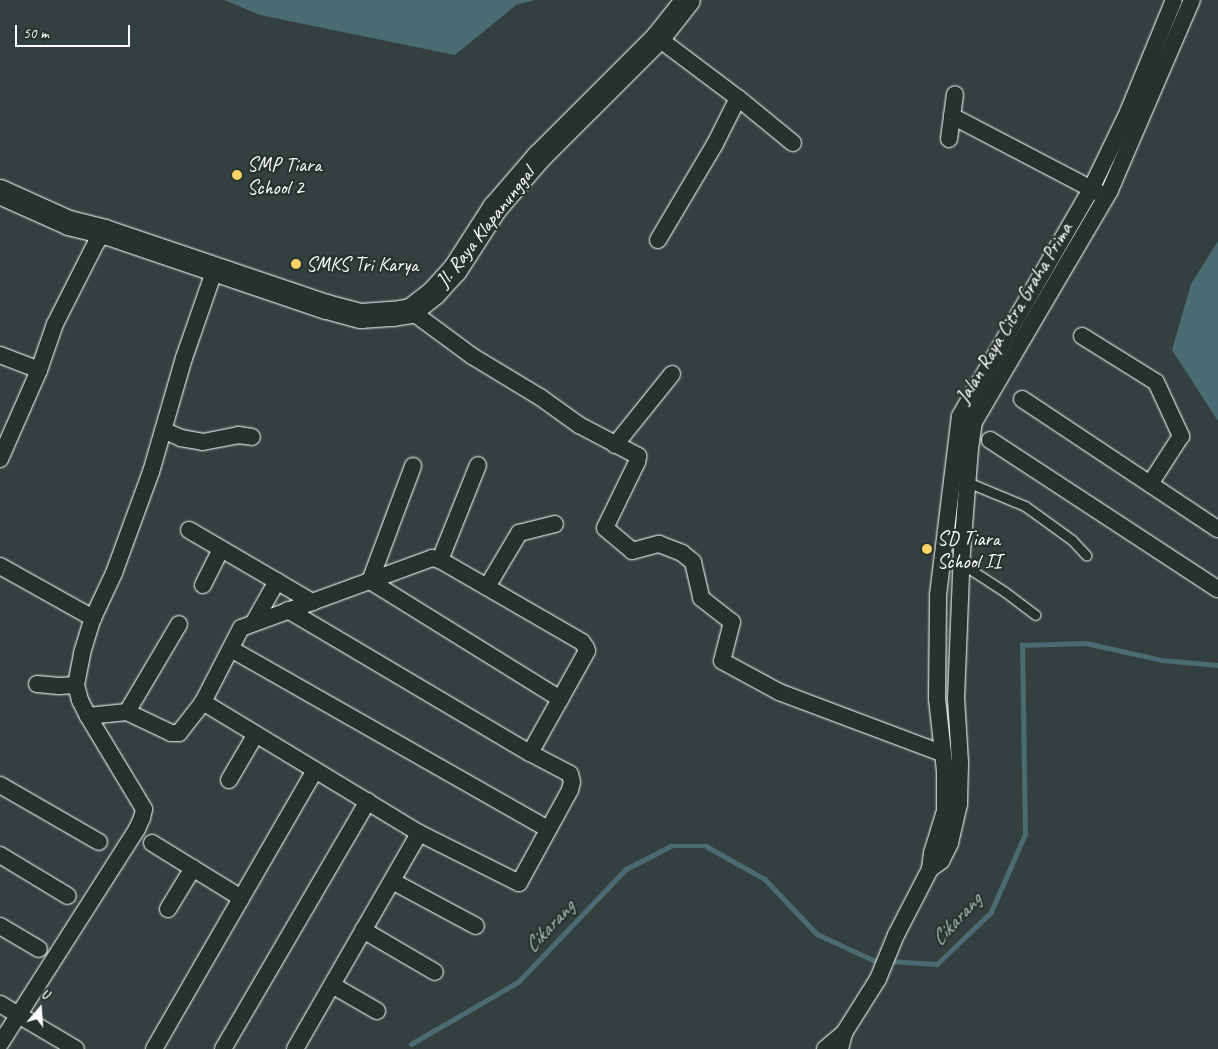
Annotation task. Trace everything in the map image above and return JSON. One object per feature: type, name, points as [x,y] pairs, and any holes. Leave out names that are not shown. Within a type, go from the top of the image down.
[{"type":"street","name":"Jl. Raya Klapanunggal","points":[[411,311],[434,293],[455,270],[496,208],[539,157],[658,38],[688,0]]},
{"type":"street","name":"Jalan Raya Citra Graha Prima","points":[[842,1041],[878,979],[896,936],[930,869],[932,853],[945,811],[945,771],[941,753],[937,698],[938,595],[960,416],[1088,193],[1128,112],[1174,0]]},
{"type":"street","name":"Jalan Raya Citra Graha Prima","points":[[930,869],[941,861],[950,842],[959,804],[960,762],[956,699],[964,520],[974,422],[1103,202],[1192,0]]},
{"type":"street","points":[[658,38],[738,98],[793,144]]},
{"type":"street","points":[[955,94],[950,127],[1103,202]]},
{"type":"street","points":[[658,240],[715,144],[738,98]]},
{"type":"street","points":[[0,192],[69,223],[105,232],[327,307],[361,316],[411,311],[472,356],[540,397],[579,425],[637,456],[638,459],[605,528],[632,550],[659,544],[682,553],[694,562],[701,598],[732,622],[722,661],[779,692],[941,753]]},
{"type":"street","points":[[0,459],[39,370],[55,324],[96,243],[105,232]]},
{"type":"street","points":[[0,1044],[137,829],[142,818],[144,809],[88,716],[80,700],[76,685],[82,653],[93,618],[114,573],[151,472],[184,358],[215,269]]},
{"type":"street","points":[[1082,336],[1156,382],[1181,436],[1150,484]]},
{"type":"street","points":[[0,356],[39,370]]},
{"type":"street","points":[[615,445],[672,374]]},
{"type":"street","points":[[1022,399],[1218,529]]},
{"type":"street","points":[[163,430],[181,438],[203,442],[238,435],[252,437]]},
{"type":"street","points":[[990,440],[1218,589]]},
{"type":"street","points":[[370,581],[413,466]]},
{"type":"street","points":[[440,560],[478,466]]},
{"type":"street","points":[[946,520],[964,520]]},
{"type":"street","points":[[487,587],[519,533],[555,524]]},
{"type":"street","points":[[189,530],[312,602]]},
{"type":"street","points":[[203,585],[222,548]]},
{"type":"street","points":[[88,716],[127,712],[175,734],[183,729],[203,702],[241,628],[432,558],[440,560],[584,645],[587,651],[530,753]]},
{"type":"street","points":[[0,566],[93,618]]},
{"type":"street","points":[[254,622],[276,581]]},
{"type":"street","points":[[370,581],[560,700]]},
{"type":"street","points":[[203,702],[419,832],[519,883],[570,790],[570,774],[530,753],[288,610]]},
{"type":"street","points":[[127,712],[179,624]]},
{"type":"street","points":[[231,649],[548,829]]},
{"type":"street","points":[[37,684],[76,685]]},
{"type":"street","points":[[229,780],[256,734]]},
{"type":"street","points":[[154,1049],[315,770]]},
{"type":"street","points":[[0,785],[99,842]]},
{"type":"street","points":[[223,1049],[368,802]]},
{"type":"street","points":[[295,1049],[419,832]]},
{"type":"street","points":[[152,843],[241,898]]},
{"type":"street","points":[[0,855],[68,896]]},
{"type":"street","points":[[168,909],[193,868]]},
{"type":"street","points":[[392,881],[476,926]]},
{"type":"street","points":[[0,926],[39,949]]},
{"type":"street","points":[[363,930],[435,972]]},
{"type":"street","points":[[332,986],[377,1011]]},
{"type":"street","points":[[0,1004],[76,1049]]},
{"type":"street","points":[[825,1049],[828,1044],[842,1041]]},
{"type":"lane","points":[[967,482],[1025,506],[1072,540],[1086,555]]},
{"type":"lane","points":[[962,564],[1005,592],[1035,615]]},
{"type":"water","points":[[224,0],[535,0],[516,5],[455,55],[260,15]]},
{"type":"water","points":[[1218,241],[1218,421],[1172,350],[1191,284]]},
{"type":"waterway","name":"Cikarang","points":[[889,961],[937,964],[991,912],[1025,834],[1022,645],[1086,643],[1162,660],[1218,665]]},
{"type":"waterway","name":"Cikarang","points":[[411,1044],[518,982],[626,869],[671,846],[706,846],[765,879],[817,934],[873,960],[881,961]]},
{"type":"place","name":"SMP Tiara School 2","points":[[237,175]]},
{"type":"place","name":"SMKS Tri Karya","points":[[296,264]]},
{"type":"place","name":"SD Tiara School II","points":[[927,549]]}]
